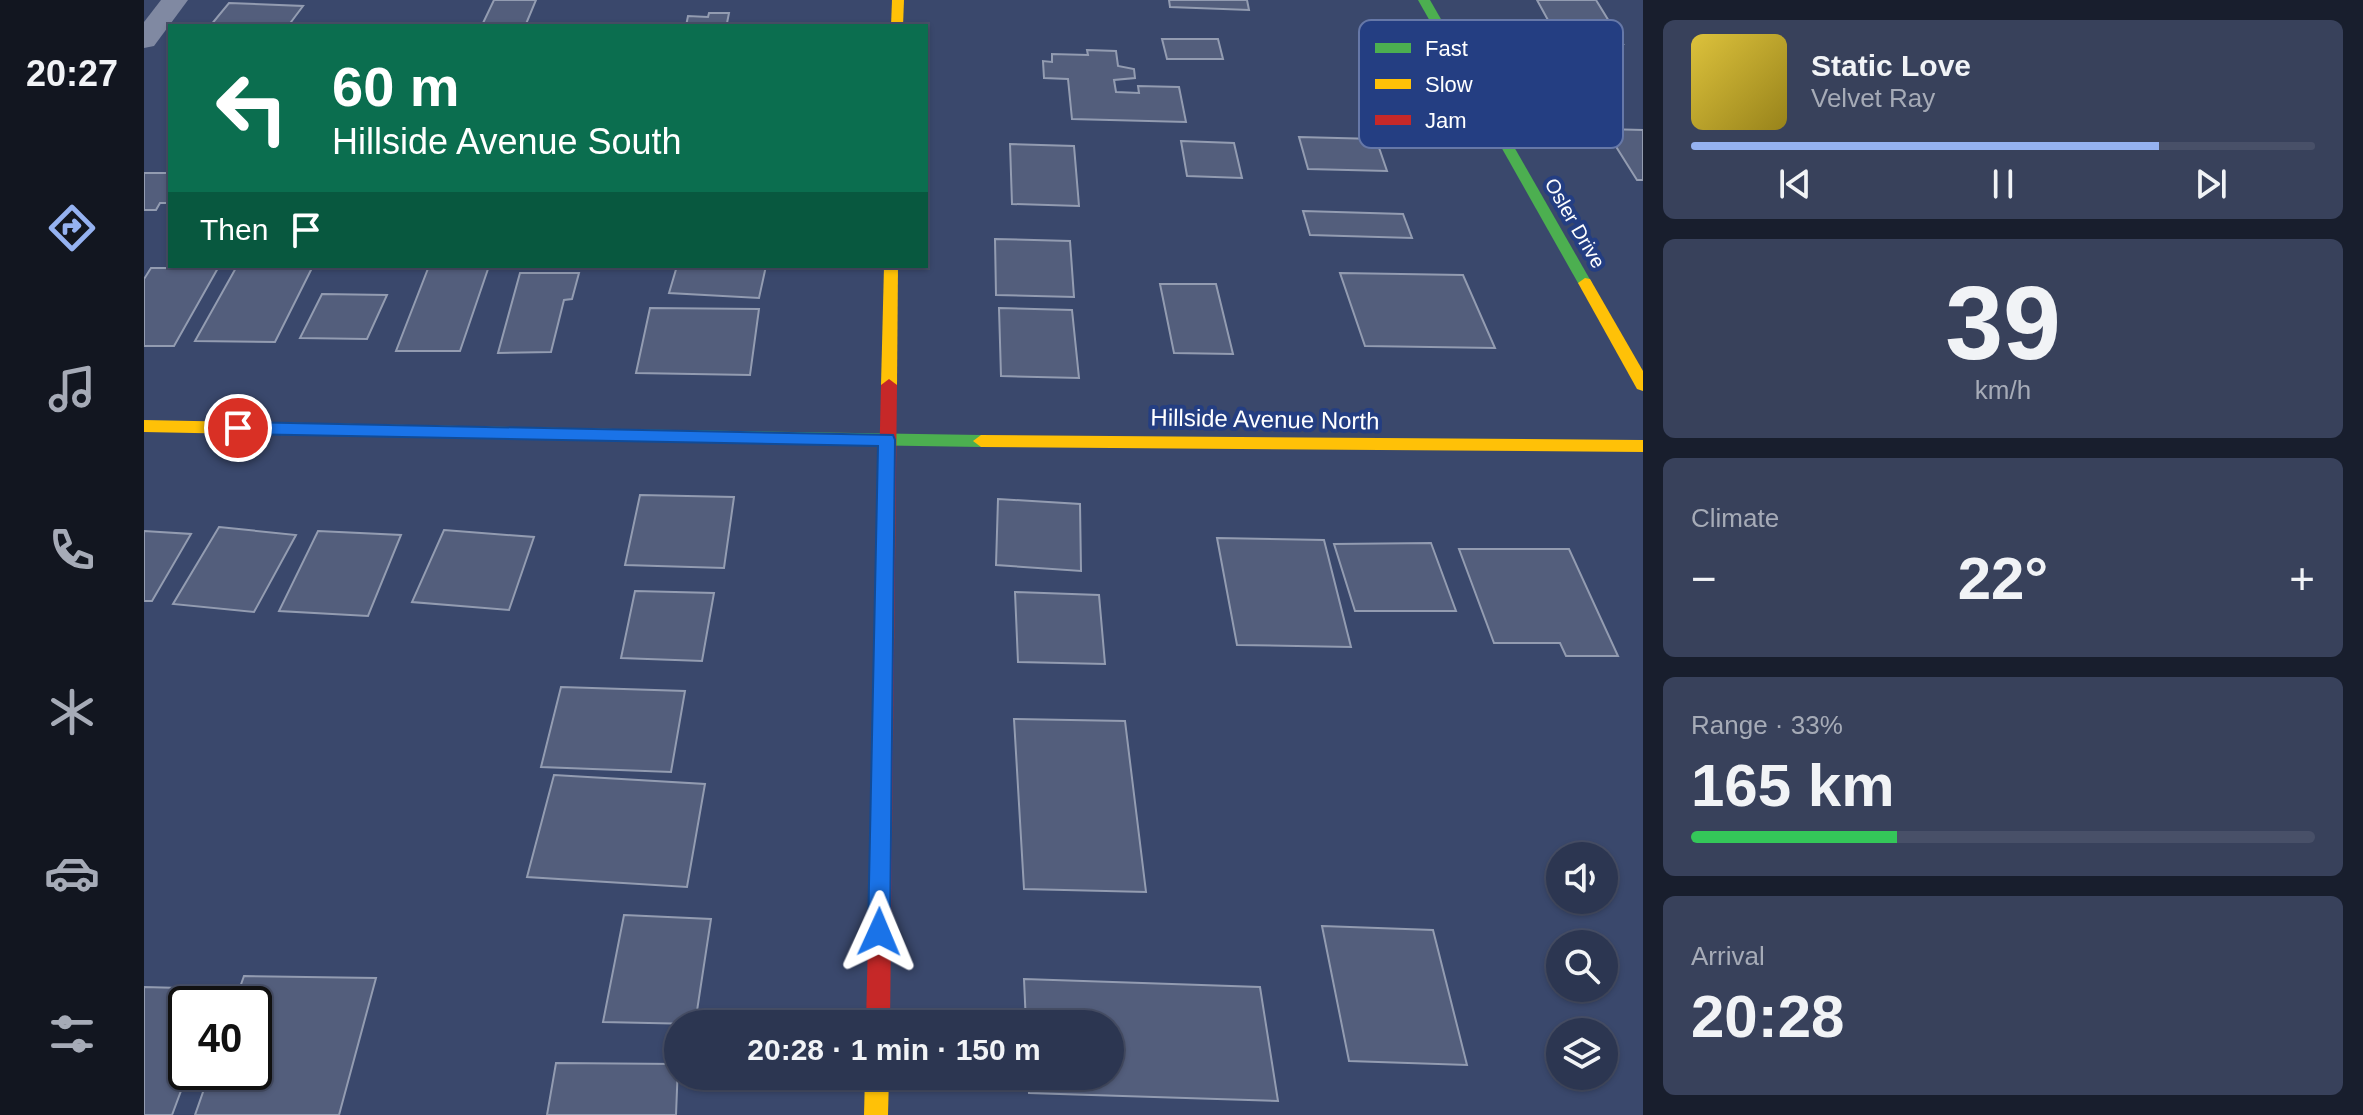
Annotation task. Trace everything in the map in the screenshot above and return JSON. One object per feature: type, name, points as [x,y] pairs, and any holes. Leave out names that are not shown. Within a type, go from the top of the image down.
[{"type":"street","points":[[144,40],[175,0]]},
{"type":"street","points":[[897,24],[898,0]]},
{"type":"street","name":"Osler Drive","points":[[1424,0],[1435,20]]},
{"type":"street","name":"Osler Drive","points":[[1508,148],[1643,385]]},
{"type":"street","points":[[878,1010],[891,268]]},
{"type":"street","name":"Hillside Avenue North","points":[[144,426],[887,440],[1643,446]]},
{"type":"street","points":[[876,1115],[877,1090]]},
{"type":"building","points":[[494,0],[536,0],[526,24],[483,23]]},
{"type":"building","points":[[1169,0],[1247,0],[1249,10],[1170,7]]},
{"type":"building","points":[[1537,0],[1596,0],[1608,20],[1548,20]]},
{"type":"building","points":[[229,3],[303,6],[290,24],[212,24]]},
{"type":"building","points":[[709,13],[729,13],[727,23],[744,24],[686,24],[688,16],[708,17]]},
{"type":"building","points":[[1162,39],[1218,39],[1223,59],[1167,59]]},
{"type":"building","points":[[1087,50],[1116,51],[1118,66],[1134,69],[1135,78],[1114,80],[1116,92],[1139,93],[1138,86],[1179,87],[1186,122],[1072,119],[1068,79],[1044,78],[1043,61],[1052,62],[1052,54],[1088,55]]},
{"type":"building","points":[[1623,129],[1643,130],[1643,180],[1637,180],[1617,148],[1623,148]]},
{"type":"building","points":[[1299,137],[1359,139],[1359,148],[1379,148],[1387,171],[1308,169]]},
{"type":"building","points":[[1181,141],[1234,143],[1242,178],[1187,176]]},
{"type":"building","points":[[1010,144],[1074,146],[1079,206],[1012,204]]},
{"type":"building","points":[[144,173],[168,173],[168,203],[160,203],[156,210],[144,210]]},
{"type":"building","points":[[1303,211],[1403,214],[1412,238],[1310,235]]},
{"type":"building","points":[[995,239],[1070,241],[1074,297],[996,295]]},
{"type":"building","points":[[151,268],[218,268],[174,346],[144,346],[144,279]]},
{"type":"building","points":[[236,268],[312,268],[275,342],[195,341]]},
{"type":"building","points":[[428,268],[488,268],[460,351],[396,351]]},
{"type":"building","points":[[676,268],[766,268],[759,298],[669,293]]},
{"type":"building","points":[[520,273],[579,273],[572,299],[564,300],[551,352],[498,353]]},
{"type":"building","points":[[1340,273],[1463,275],[1495,348],[1365,346]]},
{"type":"building","points":[[1160,284],[1216,284],[1233,354],[1174,353]]},
{"type":"building","points":[[322,294],[387,295],[367,339],[300,338]]},
{"type":"building","points":[[650,308],[759,309],[750,375],[636,373]]},
{"type":"building","points":[[999,308],[1072,310],[1079,378],[1001,376]]},
{"type":"building","points":[[640,495],[734,497],[724,568],[625,565]]},
{"type":"building","points":[[998,499],[1080,504],[1081,571],[996,565]]},
{"type":"building","points":[[219,527],[296,535],[254,612],[173,604]]},
{"type":"building","points":[[444,530],[534,537],[509,610],[412,602]]},
{"type":"building","points":[[144,531],[191,534],[152,601],[144,601]]},
{"type":"building","points":[[318,531],[401,535],[368,616],[279,611]]},
{"type":"building","points":[[1217,538],[1324,540],[1351,647],[1237,645]]},
{"type":"building","points":[[1431,543],[1456,611],[1355,611],[1334,544]]},
{"type":"building","points":[[1459,549],[1569,549],[1618,656],[1566,656],[1560,643],[1494,643]]},
{"type":"building","points":[[635,591],[714,593],[702,661],[621,658]]},
{"type":"building","points":[[1015,592],[1099,595],[1105,664],[1018,662]]},
{"type":"building","points":[[561,687],[685,691],[671,772],[541,767]]},
{"type":"building","points":[[1014,719],[1125,721],[1146,892],[1024,889]]},
{"type":"building","points":[[554,775],[705,784],[687,887],[527,877]]},
{"type":"building","points":[[624,915],[711,919],[697,1010],[664,1010],[664,1023],[603,1022]]},
{"type":"building","points":[[1322,926],[1433,930],[1467,1065],[1349,1061]]},
{"type":"building","points":[[244,976],[376,978],[339,1115],[195,1115],[204,1090],[272,1090],[272,986],[240,986]]},
{"type":"building","points":[[1024,979],[1260,987],[1278,1101],[1029,1093],[1029,1090],[1124,1090],[1124,1010],[1025,1010]]},
{"type":"building","points":[[144,987],[168,988],[168,1090],[181,1090],[172,1115],[144,1115]]},
{"type":"building","points":[[556,1063],[664,1064],[664,1090],[677,1090],[676,1115],[547,1115]]},
{"type":"traffic: fast","points":[[1424,0],[1435,20]]},
{"type":"traffic: fast","points":[[1508,148],[1585,283]]},
{"type":"traffic: fast","points":[[613,435],[981,441]]},
{"type":"traffic: slow","points":[[897,24],[898,0]]},
{"type":"traffic: slow","points":[[889,385],[891,268]]},
{"type":"traffic: slow","points":[[1585,283],[1643,385]]},
{"type":"traffic: slow","points":[[144,426],[613,435]]},
{"type":"traffic: slow","points":[[981,441],[1643,446]]},
{"type":"traffic: slow","points":[[876,1115],[877,1090]]},
{"type":"traffic: jam","points":[[878,1010],[889,385]]},
{"type":"route","points":[[238,428],[887,440],[879,932]]}]
